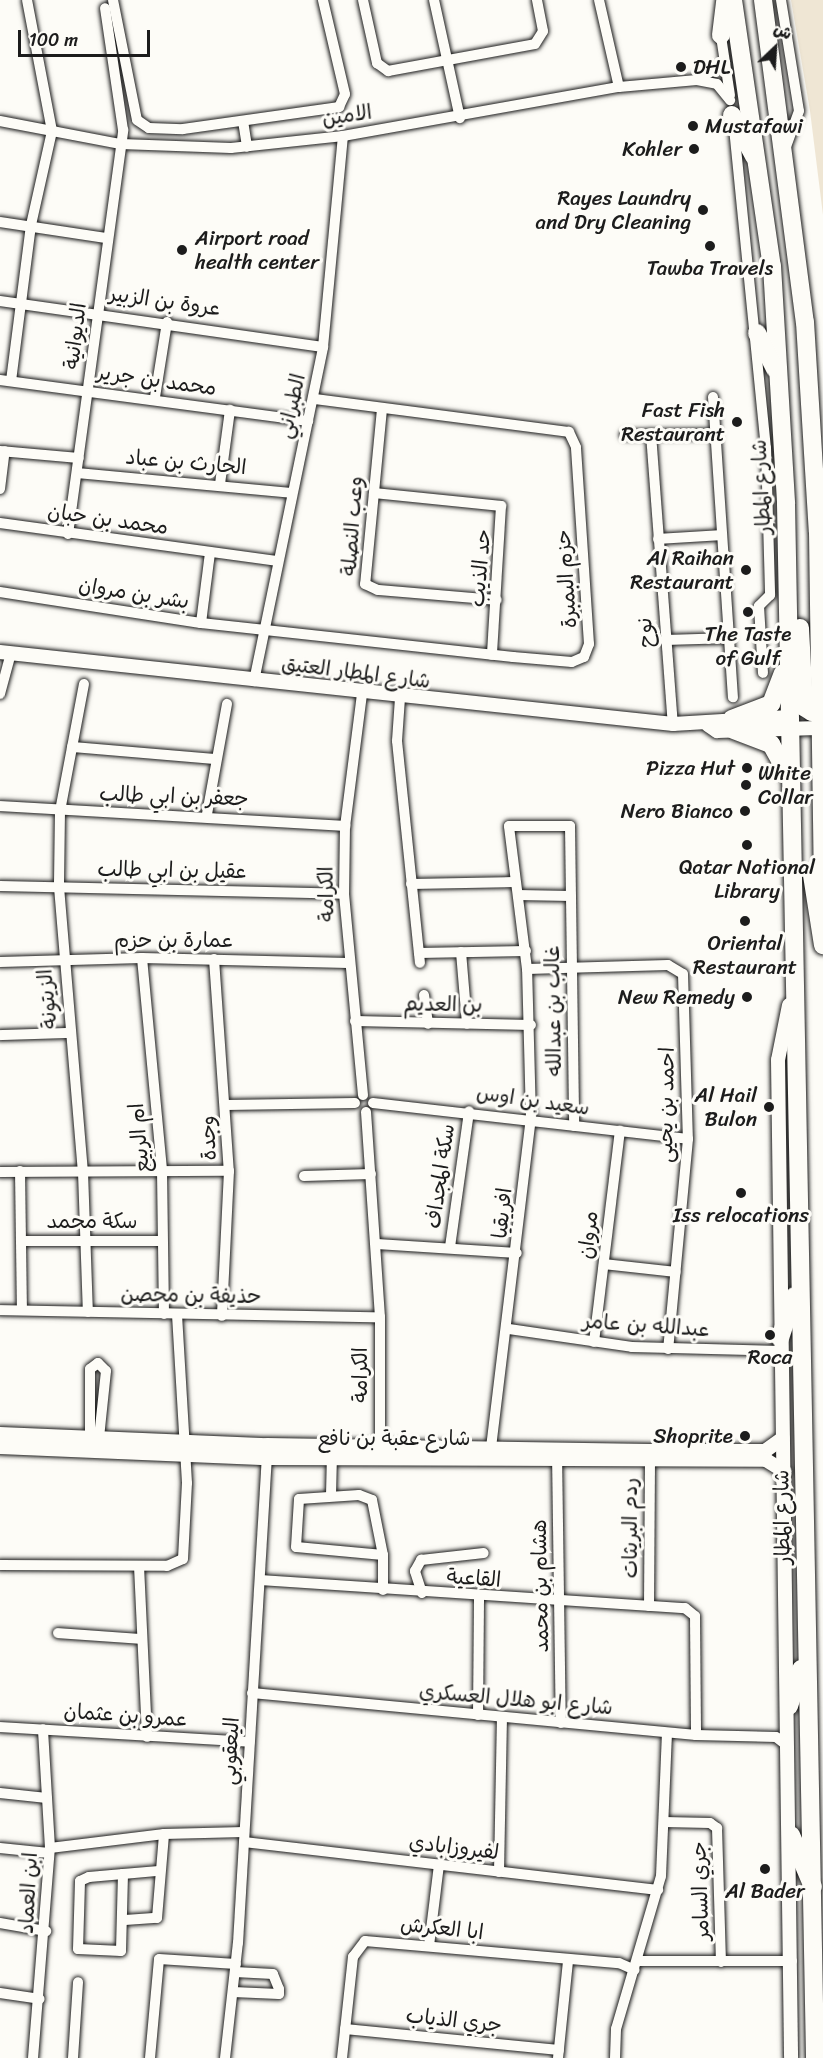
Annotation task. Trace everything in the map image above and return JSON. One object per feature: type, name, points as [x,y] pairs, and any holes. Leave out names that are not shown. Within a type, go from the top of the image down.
[{"type":"highway","points":[[721,35],[725,0]]},
{"type":"highway","name":"شارع المطار","points":[[734,0],[772,266],[786,504],[789,654],[823,891]]},
{"type":"highway","name":"شارع المطار","points":[[763,0],[786,147],[805,322],[817,520],[818,704],[801,726],[793,794],[815,2058]]},
{"type":"highway","points":[[731,108],[758,163]]},
{"type":"highway","points":[[757,333],[778,375]]},
{"type":"highway","points":[[786,504],[798,573],[803,704],[812,712],[818,704]]},
{"type":"highway","points":[[733,724],[771,704],[789,654]]},
{"type":"highway","points":[[733,724],[774,748],[793,794]]},
{"type":"highway","points":[[801,726],[813,891],[823,945]]},
{"type":"highway","points":[[780,1345],[792,1312],[801,1247]]},
{"type":"highway","points":[[789,1706],[808,1625]]},
{"type":"highway","points":[[791,1835],[813,1887]]},
{"type":"highway","points":[[814,1939],[823,1978]]},
{"type":"highway","points":[[808,2058],[815,2037]]},
{"type":"street","points":[[6,380],[31,225],[52,131],[27,0]]},
{"type":"street","points":[[109,4],[140,124],[183,129],[334,110],[342,104],[345,94],[323,0]]},
{"type":"street","points":[[363,0],[380,68],[448,60],[535,44],[543,31],[537,0]]},
{"type":"street","points":[[434,0],[460,118]]},
{"type":"street","points":[[599,0],[619,87]]},
{"type":"street","name":"شارع المطار","points":[[716,0],[757,333],[770,595],[759,606],[763,673]]},
{"type":"street","name":"شارع المطار","points":[[781,0],[799,111],[786,147]]},
{"type":"street","name":"الديوانية","points":[[68,534],[106,238],[121,144],[123,112],[109,4]]},
{"type":"street","name":"الامين","points":[[697,80],[725,63]]},
{"type":"street","name":"الامين","points":[[0,121],[121,144],[244,147],[343,136],[460,118],[619,87],[697,80],[717,84],[731,108]]},
{"type":"street","points":[[240,122],[244,147]]},
{"type":"street","name":"الطبراني","points":[[254,681],[262,628],[314,399],[323,347],[343,136]]},
{"type":"street","points":[[0,222],[106,238]]},
{"type":"street","name":"عروة بن الزبير","points":[[0,301],[98,312],[323,347]]},
{"type":"street","points":[[155,397],[167,322]]},
{"type":"street","name":"محمد بن جرير","points":[[6,380],[155,397],[308,422]]},
{"type":"street","points":[[713,397],[733,697]]},
{"type":"street","name":"حزم البمبرة","points":[[262,628],[572,662],[588,652],[574,439],[562,428],[381,409],[314,399]]},
{"type":"street","name":"وعب النصلة","points":[[381,409],[364,576],[369,587],[497,600]]},
{"type":"street","points":[[220,484],[230,410]]},
{"type":"street","name":"نوح","points":[[651,434],[673,724]]},
{"type":"street","points":[[625,435],[715,434]]},
{"type":"street","points":[[0,489],[3,451],[79,458]]},
{"type":"street","name":"الحارث بن عباد","points":[[77,473],[220,484],[291,493]]},
{"type":"street","name":"حد الذيب","points":[[374,492],[501,507],[492,655]]},
{"type":"street","name":"محمد بن حبان","points":[[0,523],[276,561]]},
{"type":"street","points":[[658,539],[722,535]]},
{"type":"street","points":[[201,623],[210,553]]},
{"type":"street","name":"بشر بن مروان","points":[[0,592],[201,623],[262,628]]},
{"type":"street","points":[[665,640],[729,638]]},
{"type":"street","points":[[0,694],[5,653]]},
{"type":"street","name":"شارع المطار العتيق","points":[[5,653],[400,699],[673,724],[801,726]]},
{"type":"street","name":"الزيتونة","points":[[84,684],[60,811],[59,887],[69,1033],[83,1172],[88,1312]]},
{"type":"street","name":"الكرامة","points":[[359,1099],[344,894],[345,826],[362,694]]},
{"type":"street","points":[[400,699],[397,741],[420,958],[461,952],[526,951]]},
{"type":"street","points":[[207,814],[226,704]]},
{"type":"street","points":[[72,747],[215,759]]},
{"type":"street","name":"جعفر بن ابي طالب","points":[[0,806],[60,811],[207,814],[345,826]]},
{"type":"street","name":"افريقيا","points":[[491,1453],[509,1329],[531,1119],[531,1025],[526,951],[514,882],[509,826]]},
{"type":"street","name":"غالب بن عبدالله","points":[[509,826],[570,826],[574,1126]]},
{"type":"street","points":[[411,884],[514,882]]},
{"type":"street","name":"عقيل بن ابي طالب","points":[[0,886],[344,894]]},
{"type":"street","points":[[518,895],[571,896]]},
{"type":"street","points":[[461,952],[467,1024]]},
{"type":"street","name":"عمارة بن حزم","points":[[0,962],[142,958],[348,963]]},
{"type":"street","name":"ام الربيع","points":[[142,958],[162,1171],[164,1314]]},
{"type":"street","name":"وجدة","points":[[214,959],[229,1171],[222,1316]]},
{"type":"street","name":"احمد بن يحيى","points":[[572,969],[668,965],[683,974],[688,1139],[668,1349]]},
{"type":"street","points":[[527,969],[572,969]]},
{"type":"street","name":"شارع المطار","points":[[791,2058],[791,1835],[785,1472],[780,1345],[779,1050],[797,975]]},
{"type":"street","points":[[424,995],[428,1024]]},
{"type":"street","name":"بن العديم","points":[[355,1021],[531,1025]]},
{"type":"street","points":[[0,1035],[69,1033]]},
{"type":"street","points":[[226,1106],[359,1099],[374,1103],[366,1112],[359,1099]]},
{"type":"street","name":"سعيد بن اوس","points":[[374,1103],[469,1111],[688,1139]]},
{"type":"street","name":"سكة المجداف","points":[[450,1246],[469,1111]]},
{"type":"street","name":"الكرامة","points":[[366,1112],[380,1317],[380,1452]]},
{"type":"street","name":"مروان","points":[[594,1342],[620,1131]]},
{"type":"street","points":[[20,1171],[22,1310]]},
{"type":"street","points":[[0,1172],[229,1171]]},
{"type":"street","points":[[304,1176],[371,1174]]},
{"type":"street","name":"سكة محمد","points":[[21,1241],[162,1241]]},
{"type":"street","points":[[376,1244],[450,1246],[518,1253]]},
{"type":"street","points":[[604,1264],[675,1272]]},
{"type":"street","name":"حذيفة بن محصن","points":[[0,1310],[177,1316],[380,1317]]},
{"type":"street","points":[[0,1565],[177,1564],[186,1553],[185,1449],[177,1316]]},
{"type":"street","name":"عبدالله بن عامر","points":[[509,1329],[594,1342],[668,1349],[780,1345]]},
{"type":"street","points":[[98,1363],[106,1371],[95,1438],[90,1371],[98,1363]]},
{"type":"street","name":"شارع عقبة بن نافع","points":[[0,1434],[95,1438],[185,1449]]},
{"type":"street","name":"شارع عقبة بن نافع","points":[[650,1456],[770,1450],[783,1438]]},
{"type":"street","name":"شارع عقبة بن نافع","points":[[0,1447],[650,1456],[766,1460],[785,1472]]},
{"type":"street","name":"اليعقوبي","points":[[225,2058],[236,1968],[267,1452]]},
{"type":"street","points":[[331,1495],[332,1452]]},
{"type":"street","name":"هشام بن محمد","points":[[557,1455],[561,1723]]},
{"type":"street","name":"ردم البريثات","points":[[649,1606],[650,1456]]},
{"type":"street","points":[[383,1555],[297,1547],[299,1499],[331,1495],[372,1500],[383,1555],[383,1590]]},
{"type":"street","points":[[422,1593],[415,1571],[421,1560],[484,1553]]},
{"type":"street","points":[[139,1566],[147,1737]]},
{"type":"street","name":"القاعية","points":[[260,1580],[480,1598],[685,1608],[695,1616],[696,1736]]},
{"type":"street","points":[[478,1715],[480,1598]]},
{"type":"street","points":[[58,1633],[142,1639]]},
{"type":"street","name":"شارع ابو هلال العسكري","points":[[252,1693],[696,1736],[776,1737]]},
{"type":"street","points":[[499,1872],[501,1717]]},
{"type":"street","name":"عمرو بن عثمان","points":[[0,1726],[250,1742]]},
{"type":"street","points":[[789,1726],[776,1737],[789,1748]]},
{"type":"street","name":"ابن العماد","points":[[33,2058],[46,1931],[49,1850],[43,1729]]},
{"type":"street","points":[[615,2058],[616,2030],[658,1890],[664,1822],[667,1733]]},
{"type":"street","points":[[0,1793],[47,1798]]},
{"type":"street","name":"جري السامر","points":[[637,1966],[721,1962],[717,1828],[710,1823],[664,1822]]},
{"type":"street","points":[[125,1920],[157,1918],[161,1834]]},
{"type":"street","name":"لفيروزابادي","points":[[0,1848],[49,1850],[161,1834],[244,1837],[499,1872],[658,1890]]},
{"type":"street","points":[[429,1946],[439,1864]]},
{"type":"street","points":[[123,1874],[125,1920],[118,1953],[90,1954],[75,1946],[80,1881],[123,1874],[160,1868]]},
{"type":"street","points":[[0,1923],[46,1931]]},
{"type":"street","name":"ابا العكرش","points":[[342,2058],[358,1944],[429,1946],[637,1966]]},
{"type":"street","points":[[150,2058],[159,1959],[273,1974],[279,1989],[279,1994],[233,1992]]},
{"type":"street","points":[[559,2054],[568,1960]]},
{"type":"street","points":[[721,1962],[792,1961]]},
{"type":"street","points":[[73,2058],[78,1982]]},
{"type":"street","points":[[0,1993],[40,1999]]},
{"type":"street","name":"جري الذياب","points":[[345,2029],[559,2054]]},
{"type":"shaded area","points":[[791,0],[823,0],[823,215],[810,111]]},
{"type":"place","name":"DHL","points":[[681,67]]},
{"type":"place","name":"Mustafawi","points":[[693,126]]},
{"type":"place","name":"Kohler","points":[[694,149]]},
{"type":"place","name":"Rayes Laundry and Dry Cleaning","points":[[703,210]]},
{"type":"place","name":"Tawba Travels","points":[[710,246]]},
{"type":"place","name":"Airport road health center","points":[[182,250]]},
{"type":"place","name":"Fast Fish Restaurant","points":[[737,422]]},
{"type":"place","name":"Al Raihan Restaurant","points":[[746,570]]},
{"type":"place","name":"The Taste of Gulf","points":[[748,612]]},
{"type":"place","name":"Pizza Hut","points":[[747,768]]},
{"type":"place","name":"White Collar","points":[[746,785]]},
{"type":"place","name":"Nero Bianco","points":[[745,811]]},
{"type":"place","name":"Qatar National Library","points":[[747,845]]},
{"type":"place","name":"Oriental Restaurant","points":[[745,921]]},
{"type":"place","name":"New Remedy","points":[[747,997]]},
{"type":"place","name":"Al Hail Bulon","points":[[769,1107]]},
{"type":"place","name":"Iss relocations","points":[[741,1193]]},
{"type":"place","name":"Roca","points":[[770,1335]]},
{"type":"place","name":"Shoprite","points":[[745,1436]]},
{"type":"place","name":"Al Bader","points":[[765,1869]]}]
